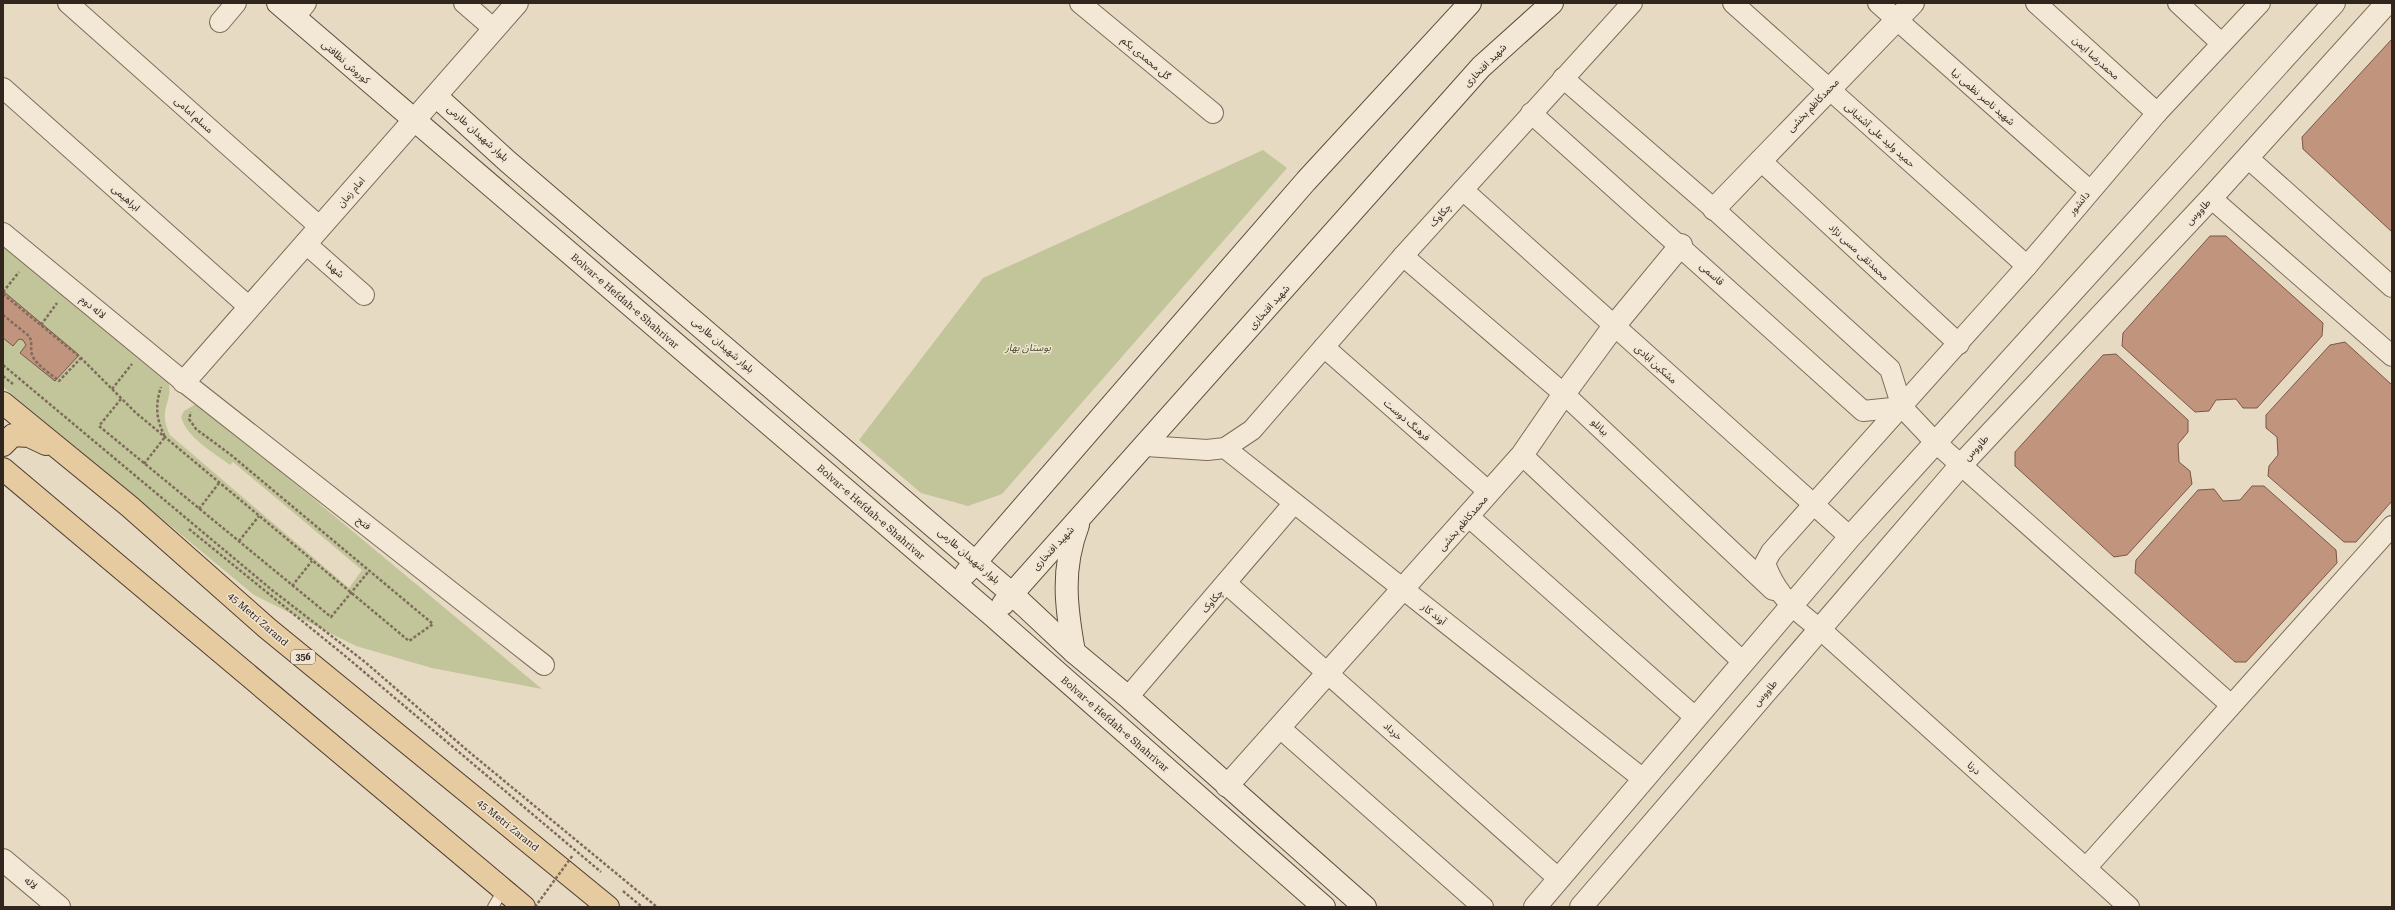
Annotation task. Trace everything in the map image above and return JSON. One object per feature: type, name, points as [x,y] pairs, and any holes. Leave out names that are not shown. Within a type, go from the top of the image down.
[{"type":"main road","name":"کوروش نظافتی","points":[[278,3],[301,10],[414,120]]},
{"type":"main road","name":"امام زمان","points":[[184,382],[517,3]]},
{"type":"main road","points":[[955,584],[976,562],[1306,181],[1470,3]]},
{"type":"main road","name":"شهید افتخاری","points":[[993,616],[1011,593],[1080,520],[1481,67],[1552,3]]},
{"type":"main road","name":"محمدکاظم بخشی","points":[[1714,209],[1828,89],[1897,21],[1913,3]]},
{"type":"main road","points":[[1535,907],[1850,537],[2334,3]]},
{"type":"main road","name":"طاووس","points":[[1581,907],[1960,466],[2248,158],[2387,3]]},
{"type":"main road","name":"بلوار شهیدان طارمی","points":[[436,96],[512,165],[1011,593]]},
{"type":"main road","name":"Bolvar-e Hefdah-e Shahrivar","points":[[414,120],[993,616],[1324,907]]},
{"type":"main road","name":"محمدکاظم بخشی","points":[[1227,786],[1404,590],[1522,456],[1564,394],[1614,326],[1681,245]]},
{"type":"main road","name":"45 Metri Zarand","points":[[9,394],[66,455],[129,506],[267,628],[608,907]]},
{"type":"main road","points":[[3,445],[13,435],[29,436],[66,455]]},
{"type":"main road","points":[[3,455],[4,460],[22,485]]},
{"type":"main road","points":[[3,469],[498,898],[524,907]]},
{"type":"main road","points":[[1074,652],[1066,604],[1066,575],[1070,544],[1080,520]]},
{"type":"main road","points":[[1011,593],[1074,652],[1128,697],[1365,907]]},
{"type":"main road","name":"لاله","points":[[3,860],[59,907]]},
{"type":"street","name":"مسلم امامی","points":[[68,3],[320,227]]},
{"type":"street","points":[[220,22],[236,3]]},
{"type":"street","points":[[464,3],[494,30]]},
{"type":"street","name":"گل محمدی یکم","points":[[1080,3],[1213,113]]},
{"type":"street","name":"چکاوک","points":[[1225,448],[1252,430],[1403,256],[1632,3]]},
{"type":"street","name":"حمید ولید علی آشتیانی","points":[[1733,3],[2027,266]]},
{"type":"street","name":"شهید ناصر نظمی نیا","points":[[1878,3],[2089,190]]},
{"type":"street","name":"محمدرضا ایمن","points":[[2036,3],[2157,113]]},
{"type":"street","points":[[2178,3],[2221,43]]},
{"type":"street","name":"دانشور","points":[[1790,606],[1770,578],[1765,563],[1771,552],[1959,344],[2027,266],[2089,190],[2157,113],[2260,3]]},
{"type":"street","points":[[1563,78],[1714,209],[1890,369],[1902,407],[1935,442],[1960,466],[2231,705]]},
{"type":"street","name":"ابراهیمی","points":[[3,88],[249,307]]},
{"type":"street","name":"قاسمی","points":[[1531,113],[1681,245],[1863,411],[1902,407]]},
{"type":"street","points":[[2248,158],[2392,287]]},
{"type":"street","name":"محمدتقی مسی نژاد","points":[[1760,160],[1959,344]]},
{"type":"street","name":"مشکین آبادی","points":[[1463,190],[1850,537]]},
{"type":"street","points":[[2211,198],[2392,356]]},
{"type":"street","name":"لاله دوم","points":[[3,233],[184,382]]},
{"type":"street","name":"شهدا","points":[[306,244],[364,295]]},
{"type":"street","name":"بیانلو","points":[[1403,256],[1564,394],[1790,606]]},
{"type":"street","name":"فرهنگ دوست","points":[[1324,347],[1490,492]]},
{"type":"street","name":"فتح","points":[[184,382],[544,665]]},
{"type":"street","points":[[1146,446],[1207,450],[1225,448]]},
{"type":"street","name":"آوند کار","points":[[1225,448],[1643,779]]},
{"type":"street","points":[[1522,456],[1743,662]]},
{"type":"street","name":"چکاوک","points":[[1128,697],[1227,584],[1294,503]]},
{"type":"street","points":[[1468,516],[1696,718]]},
{"type":"street","points":[[2086,868],[2392,526]]},
{"type":"street","name":"خرداد","points":[[1227,584],[1560,878]]},
{"type":"street","name":"درنا","points":[[1790,606],[1820,629],[2128,907]]},
{"type":"street","points":[[1279,727],[1483,907]]},
{"type":"path","points":[[20,270],[3,293],[81,358],[112,388],[121,399],[165,437],[350,594],[409,641],[433,624],[191,424],[189,419],[191,412],[213,404]]},
{"type":"path","points":[[40,325],[58,302]]},
{"type":"path","points":[[3,315],[29,336],[31,340],[32,355],[36,361],[59,381],[81,358]]},
{"type":"path","points":[[112,388],[137,357]]},
{"type":"path","points":[[3,366],[272,590],[365,662],[474,756],[657,907]]},
{"type":"path","points":[[3,376],[9,394]]},
{"type":"path","points":[[160,383],[157,415],[165,437]]},
{"type":"path","points":[[121,399],[99,426],[331,617],[369,571]]},
{"type":"path","points":[[144,464],[165,437]]},
{"type":"path","points":[[199,509],[219,483]]},
{"type":"path","points":[[239,542],[259,516]]},
{"type":"path","points":[[184,525],[344,655],[606,876]]},
{"type":"path","points":[[292,586],[312,561]]},
{"type":"path","points":[[535,907],[573,855]]},
{"type":"path","points":[[618,886],[642,907]]},
{"type":"green space","name":"بوستان بهار","points":[[1263,150],[1287,168],[1002,494],[968,506],[921,493],[859,440],[983,278]]},
{"type":"green space","points":[[3,242],[167,379],[169,393],[165,418],[170,435],[349,588],[362,570],[233,462],[230,465],[201,444],[184,425],[181,417],[184,411],[196,404],[201,405],[542,689],[432,668],[356,646],[254,595],[3,387]]},
{"type":"building","points":[[2392,39],[2392,232],[2303,149],[2302,137]]},
{"type":"building","points":[[2210,236],[2226,236],[2323,323],[2322,336],[2257,408],[2243,408],[2236,399],[2216,400],[2209,411],[2195,412],[2122,346],[2123,333]]},
{"type":"building","points":[[3,291],[79,355],[55,381],[20,353],[26,345],[23,340],[19,339],[13,346],[3,338]]},
{"type":"building","points":[[2345,342],[2392,385],[2392,501],[2356,542],[2344,542],[2268,476],[2269,466],[2278,455],[2277,437],[2266,428],[2266,415],[2330,345]]},
{"type":"building","points":[[2116,354],[2188,420],[2188,432],[2178,444],[2179,462],[2190,471],[2192,484],[2127,555],[2114,557],[2015,466],[2015,452],[2103,355]]},
{"type":"building","points":[[2252,486],[2264,486],[2336,550],[2337,563],[2246,662],[2235,662],[2135,573],[2136,560],[2198,490],[2214,489],[2223,501],[2240,500]]}]
